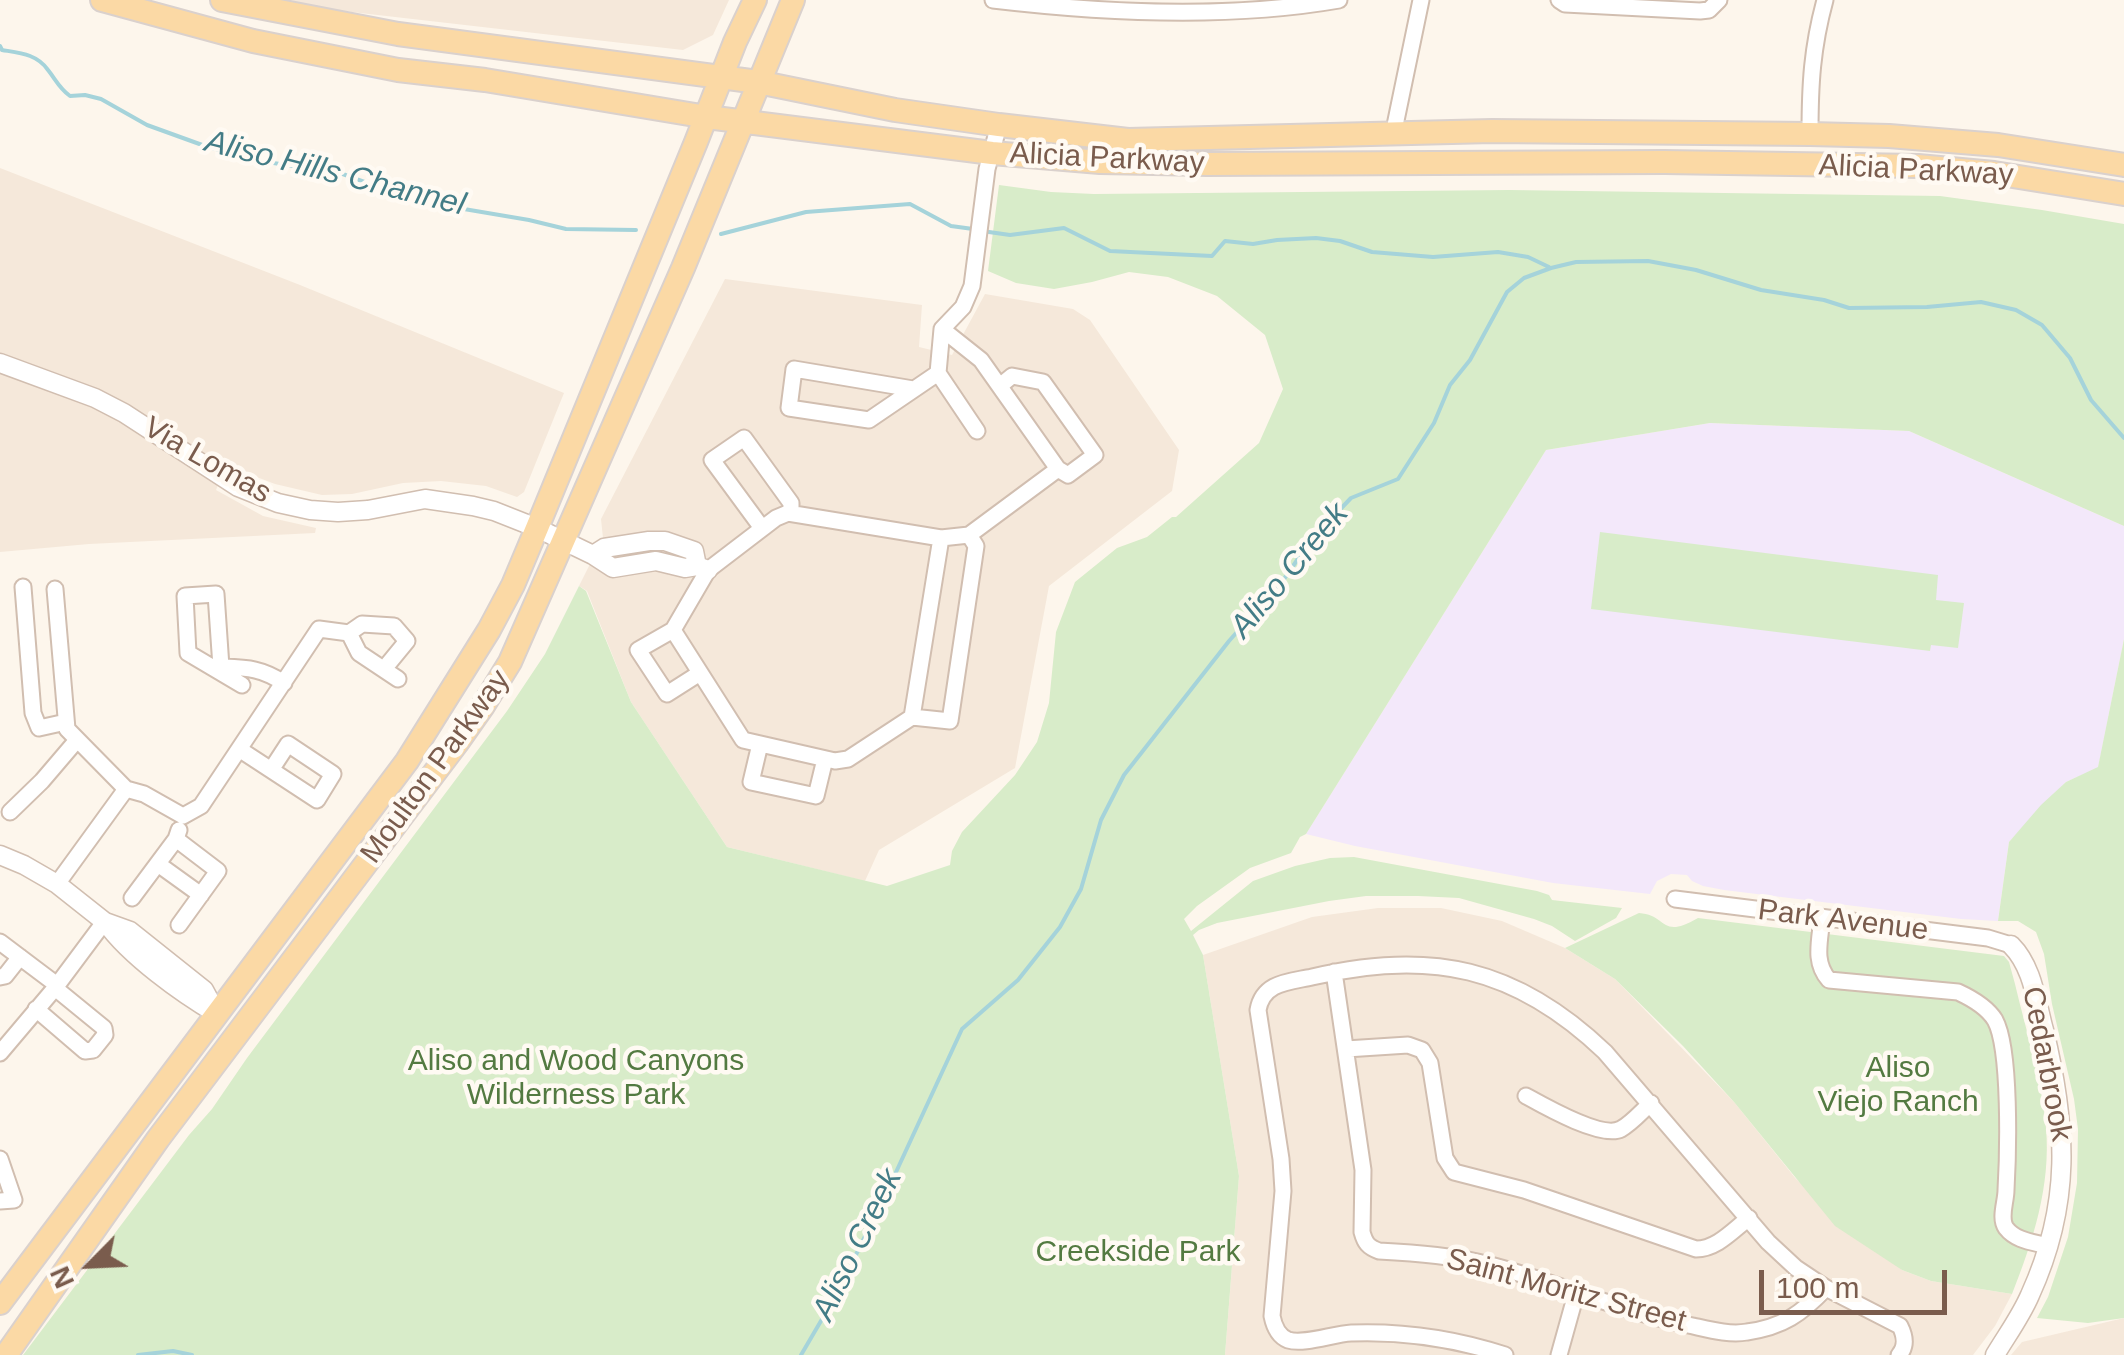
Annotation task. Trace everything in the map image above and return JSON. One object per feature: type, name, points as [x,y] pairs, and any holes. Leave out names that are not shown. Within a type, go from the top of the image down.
[{"type":"main road","name":"Alicia Parkway","points":[[102,0],[253,42],[380,66],[707,116],[992,153],[1100,162],[1918,166],[1994,173],[2124,194]]},
{"type":"main road","name":"Alicia Parkway","points":[[222,0],[398,34],[758,82],[895,110],[1128,140],[1492,131],[1810,134],[1998,145],[2124,165]]},
{"type":"main road","name":"Moulton Parkway","points":[[0,1303],[406,762],[489,630],[538,528],[734,42],[755,0]]},
{"type":"main road","name":"Moulton Parkway","points":[[6,1355],[158,1139],[484,706],[510,662],[674,289],[793,0]]},
{"type":"main road","points":[[665,72],[694,65],[734,42]]},
{"type":"main road","points":[[1664,162],[1693,152],[1792,151],[1810,134],[1826,150],[1904,154],[1918,166]]},
{"type":"main road","points":[[1393,135],[1394,162]]},
{"type":"main road","points":[[158,1139],[166,1109],[218,1038],[217,1014],[225,1015],[243,1005],[266,974],[298,956]]},
{"type":"street","points":[[993,0],[1049,6],[1307,6],[1339,0]]},
{"type":"street","points":[[1393,135],[1421,0]]},
{"type":"street","points":[[1559,0],[1565,4],[1700,11],[1710,10],[1719,0]]},
{"type":"street","points":[[1810,134],[1810,73],[1825,0]]},
{"type":"street","points":[[977,431],[938,373],[942,329],[963,307],[972,283],[987,169],[999,125]]},
{"type":"street","points":[[942,329],[981,360],[1058,469],[1068,475],[1095,455],[1043,382],[1012,376],[1001,385]]},
{"type":"street","name":"Via Lomas","points":[[0,364],[124,412],[238,486],[278,503],[338,512],[425,499],[494,510],[593,554],[613,568],[656,561],[702,568]]},
{"type":"street","points":[[913,389],[794,369],[789,408],[869,420],[938,373]]},
{"type":"street","points":[[762,528],[712,460],[744,438],[791,503],[791,513]]},
{"type":"street","points":[[700,673],[666,694],[638,650],[674,630],[702,568],[776,518],[791,513],[941,538],[969,535],[1058,469]]},
{"type":"street","points":[[674,630],[742,740],[835,761],[848,759],[912,717],[950,720],[976,546],[969,535]]},
{"type":"street","points":[[912,717],[941,538]]},
{"type":"street","points":[[23,587],[33,713],[39,728],[66,722]]},
{"type":"street","points":[[55,589],[67,729],[126,788],[183,816]]},
{"type":"street","points":[[220,670],[216,594],[185,596],[188,653],[242,686]]},
{"type":"street","points":[[132,898],[176,840],[183,816],[202,806],[319,630],[348,633],[362,624],[394,626],[407,641],[391,674],[359,653],[348,633]]},
{"type":"street","points":[[27,634],[58,629]]},
{"type":"street","points":[[220,670],[256,669],[284,683]]},
{"type":"street","points":[[10,812],[77,740]]},
{"type":"street","points":[[760,744],[752,782],[816,796],[825,759]]},
{"type":"street","points":[[240,749],[271,770]]},
{"type":"street","points":[[57,884],[126,788]]},
{"type":"street","points":[[176,840],[218,871],[179,925]]},
{"type":"street","points":[[0,855],[57,884],[104,921],[130,931],[204,990],[217,1014]]},
{"type":"street","points":[[158,864],[201,896]]},
{"type":"street","name":"Park Avenue","points":[[1675,899],[1988,938],[2011,945]]},
{"type":"street","points":[[1822,918],[1818,954],[1820,970],[1829,980],[1958,992],[1994,1018],[2002,1039],[2007,1112],[2003,1222],[2018,1239],[2048,1246]]},
{"type":"street","points":[[0,1053],[56,987],[104,921]]},
{"type":"street","points":[[0,942],[104,1028],[104,1035],[94,1050],[85,1051],[36,1009]]},
{"type":"street","name":"Cedarbrook","points":[[1995,1355],[2029,1298],[2048,1246],[2062,1162],[2063,1133],[2052,1064],[2032,982],[2023,957],[2011,945]]},
{"type":"street","points":[[0,977],[20,957]]},
{"type":"street","points":[[1505,1355],[1434,1336],[1390,1332],[1299,1341],[1286,1340],[1278,1334],[1272,1316],[1283,1190],[1258,1010],[1264,994],[1277,986],[1334,972],[1371,966],[1422,965],[1476,974],[1541,1000],[1576,1024],[1605,1052],[1768,1242],[1796,1268],[1900,1326],[1905,1343],[1899,1355]]},
{"type":"street","points":[[1334,972],[1346,1050],[1408,1045],[1422,1050],[1427,1057],[1445,1158],[1454,1172],[1524,1190],[1696,1249],[1713,1246],[1749,1218]]},
{"type":"street","name":"Saint Moritz Street","points":[[1346,1050],[1363,1170],[1362,1232],[1370,1248],[1479,1263],[1671,1322],[1718,1331],[1743,1333],[1786,1322],[1826,1288]]},
{"type":"street","points":[[1526,1096],[1561,1116],[1614,1132],[1651,1103]]},
{"type":"street","points":[[0,1159],[14,1200],[0,1201]]},
{"type":"street","points":[[1559,1355],[1576,1294]]},
{"type":"shaded area","points":[[288,0],[729,0],[713,35],[683,50],[334,10]]},
{"type":"shaded area","points":[[0,168],[564,393],[524,492],[517,497],[486,486],[441,481],[322,495],[275,484],[228,461],[216,490],[263,516],[316,528],[315,533],[0,552]]},
{"type":"shaded area","points":[[725,279],[922,305],[919,347],[952,355],[985,294],[1073,309],[1090,320],[1179,450],[1172,491],[1049,586],[1015,768],[879,850],[865,881],[727,847],[631,702],[587,591],[579,586],[603,538],[601,519]]},
{"type":"shaded area","points":[[1710,423],[1909,431],[2124,526],[2124,639],[2098,768],[2066,782],[2009,842],[1998,921],[1724,890],[1703,886],[1687,875],[1671,874],[1657,881],[1650,894],[1553,883],[1306,834],[1546,450]]},
{"type":"shaded area","points":[[1378,908],[1441,908],[1502,921],[1565,948],[1615,979],[1734,1102],[1796,1179],[1902,1270],[1931,1281],[2012,1294],[1995,1326],[1973,1355],[1225,1355],[1239,1176],[1203,955],[1312,917]]},
{"type":"shaded area","points":[[2124,1318],[2124,1355],[2011,1355],[2022,1342]]},
{"type":"green space","name":"Aliso and Wood Canyons Wilderness Park","points":[[999,185],[1094,194],[1509,190],[1940,196],[2124,224],[2124,526],[1909,431],[1710,423],[1546,450],[1306,834],[1291,853],[1250,868],[1184,919],[1191,931],[1253,881],[1295,866],[1354,857],[1537,891],[1552,900],[1622,908],[1616,918],[1575,941],[1534,919],[1459,898],[1418,896],[1329,901],[1217,923],[1193,935],[1203,955],[1239,1176],[1225,1355],[23,1355],[212,1109],[507,711],[545,654],[579,586],[586,591],[631,702],[727,847],[887,886],[950,865],[962,832],[1015,775],[1037,742],[1049,703],[1056,632],[1075,582],[1117,548],[1147,537],[1176,517],[1259,443],[1283,389],[1265,335],[1217,296],[1168,277],[1129,272],[1054,289],[1016,283],[988,271]]},
{"type":"green space","points":[[1600,532],[1938,575],[1936,600],[1964,603],[1958,648],[1931,645],[1930,651],[1591,609]]},
{"type":"green space","points":[[2124,639],[2124,1318],[2088,1323],[2037,1318],[2068,1237],[2077,1183],[2078,1129],[2044,954],[2036,932],[2018,921],[1998,921],[2009,842],[2066,782],[2098,767]]},
{"type":"green space","name":"Aliso Viejo Ranch","points":[[1639,913],[1670,927],[1698,918],[2004,956],[2009,962],[2037,1074],[2047,1150],[2039,1213],[2012,1294],[1931,1281],[1902,1270],[1835,1226],[1683,1046],[1615,979],[1565,948]]},
{"type":"waterway","name":"Aliso Hills Channel","points":[[0,46],[2,50],[39,61],[70,96],[101,99],[147,125],[205,146],[260,161],[340,173],[458,208],[566,229],[636,230]]},
{"type":"waterway","name":"Aliso Hills Channel","points":[[721,234],[806,212],[910,204],[951,226],[973,229]]},
{"type":"waterway","name":"Aliso Hills Channel","points":[[982,231],[1010,235],[1064,228],[1110,251],[1212,256],[1225,241],[1253,244],[1316,238],[1372,252],[1433,257],[1498,252],[1528,257],[1549,267]]},
{"type":"waterway","name":"Aliso Creek","points":[[801,1355],[885,1196],[962,1029],[1018,980],[1060,927],[1081,889],[1101,820],[1124,775],[1229,641],[1284,579],[1311,540],[1351,498],[1398,479],[1507,292],[1524,278],[1576,262],[1648,261],[1849,308],[1981,302],[2016,310],[2042,325],[2070,358],[2091,400],[2124,438]]},
{"type":"waterway","name":"Aliso Creek","points":[[138,1355],[173,1351],[192,1355]]},
{"type":"park label","name":"Creekside Park","points":[[1138,1253]]}]
